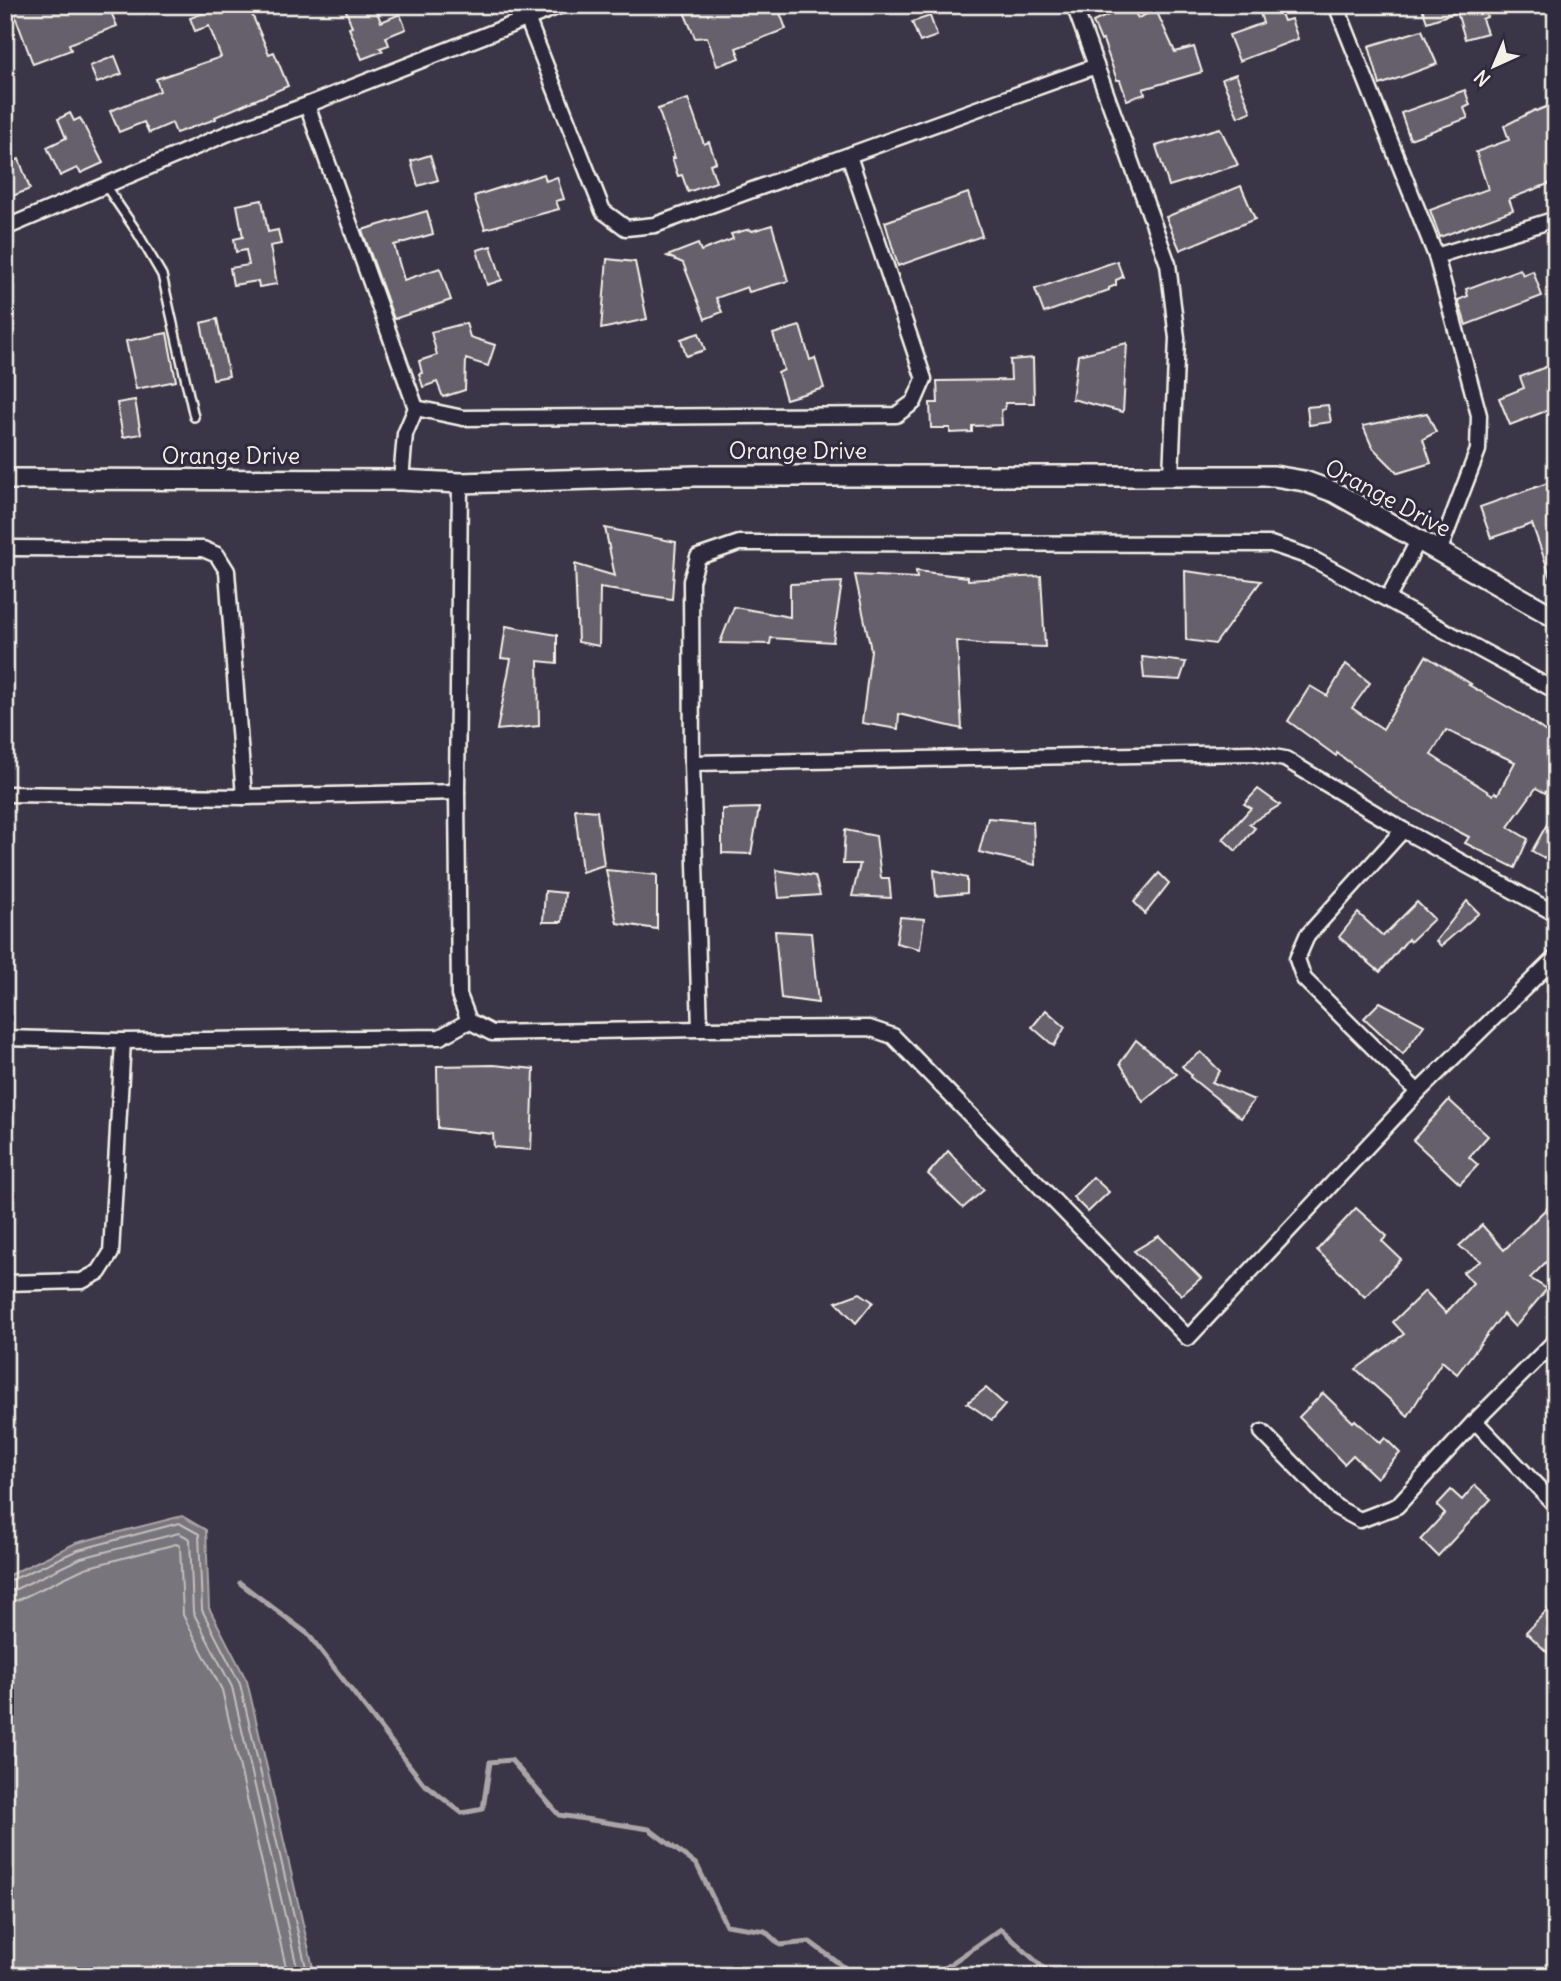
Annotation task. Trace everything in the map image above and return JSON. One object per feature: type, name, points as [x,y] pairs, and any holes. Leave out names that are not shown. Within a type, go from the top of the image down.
[{"type":"street","points":[[5,228],[231,132],[562,5]]},
{"type":"street","points":[[1074,5],[1168,264],[1177,338],[1171,475]]},
{"type":"street","points":[[1336,5],[1436,256],[1479,415],[1478,450],[1439,552]]},
{"type":"street","points":[[527,18],[603,211],[626,228],[655,225],[1096,66]]},
{"type":"street","points":[[307,105],[416,408],[405,434],[401,480]]},
{"type":"street","points":[[416,408],[463,418],[896,415],[914,402],[924,379],[849,156]]},
{"type":"street","points":[[1436,256],[1556,219]]},
{"type":"street","name":"Orange Drive","points":[[5,479],[401,480],[460,483],[695,476],[1274,476],[1304,481],[1334,492],[1556,618]]},
{"type":"street","points":[[460,483],[457,792],[459,995],[469,1021],[492,1033],[700,1028],[869,1028],[893,1037],[1188,1338],[1418,1093],[1556,957]]},
{"type":"street","points":[[1388,598],[1418,541]]},
{"type":"street","points":[[700,1028],[691,764],[691,581],[698,558],[739,543],[1271,544],[1309,557],[1556,691]]},
{"type":"street","points":[[5,548],[203,549],[217,555],[227,571],[244,797]]},
{"type":"street","points":[[691,764],[1251,753],[1285,759],[1403,830],[1556,914]]},
{"type":"street","points":[[5,794],[244,797],[457,792]]},
{"type":"street","points":[[1403,830],[1307,936],[1297,959],[1304,979],[1418,1093]]},
{"type":"street","points":[[5,1038],[123,1041],[440,1037],[469,1021]]},
{"type":"street","points":[[5,1283],[82,1281],[99,1272],[111,1253],[123,1041]]},
{"type":"street","points":[[1262,1433],[1336,1507],[1360,1520],[1397,1506],[1475,1421],[1556,1340]]},
{"type":"street","points":[[1475,1421],[1556,1506]]},
{"type":"lane","points":[[105,185],[162,275],[194,417]]},
{"type":"water","points":[[182,1516],[206,1530],[209,1608],[247,1681],[315,1976],[5,1976],[5,1577],[76,1543]]},
{"type":"building","points":[[11,5],[108,5],[117,26],[69,44],[71,50],[33,64]]},
{"type":"building","points":[[225,5],[248,5],[269,54],[274,52],[288,86],[215,117],[216,119],[176,133],[172,123],[149,133],[144,122],[119,132],[110,111],[160,91],[156,79],[221,57],[209,26],[195,31],[190,18]]},
{"type":"building","points":[[344,5],[374,5],[381,22],[400,14],[406,29],[386,37],[389,45],[380,48],[383,51],[362,59],[349,28],[352,27]]},
{"type":"building","points":[[681,5],[777,5],[786,29],[736,48],[740,58],[717,66],[707,37],[695,38]]},
{"type":"building","points":[[1130,5],[1138,18],[1156,10],[1175,52],[1194,47],[1202,72],[1143,89],[1145,94],[1127,100],[1093,22]]},
{"type":"building","points":[[1421,5],[1483,5],[1487,17],[1482,19],[1487,33],[1465,39],[1457,12],[1427,22]]},
{"type":"building","points":[[1278,6],[1284,21],[1291,19],[1298,39],[1239,61],[1229,35],[1263,23],[1260,13]]},
{"type":"building","points":[[930,16],[937,36],[920,42],[912,22]]},
{"type":"building","points":[[1422,30],[1437,64],[1380,85],[1369,46]]},
{"type":"building","points":[[115,56],[122,74],[97,83],[90,66]]},
{"type":"building","points":[[1236,74],[1251,112],[1238,117],[1222,79]]},
{"type":"building","points":[[1465,90],[1470,105],[1464,108],[1468,118],[1410,139],[1401,113]]},
{"type":"building","points":[[688,99],[704,144],[709,142],[716,162],[710,164],[716,182],[688,192],[682,175],[678,176],[672,158],[675,158],[658,109]]},
{"type":"building","points":[[1556,103],[1556,181],[1509,199],[1513,210],[1440,237],[1430,210],[1488,189],[1476,152],[1509,140],[1504,126]]},
{"type":"building","points":[[70,113],[74,121],[80,118],[103,163],[81,173],[77,168],[60,176],[47,147],[66,138],[58,119]]},
{"type":"building","points":[[1220,128],[1238,165],[1169,186],[1156,146]]},
{"type":"building","points":[[430,155],[438,180],[418,186],[411,161]]},
{"type":"building","points":[[19,159],[30,189],[5,199],[5,165]]},
{"type":"building","points":[[544,174],[546,181],[557,177],[564,199],[556,201],[559,209],[485,229],[474,196]]},
{"type":"building","points":[[1241,186],[1255,219],[1180,250],[1166,217]]},
{"type":"building","points":[[968,193],[982,236],[898,266],[885,222]]},
{"type":"building","points":[[262,200],[268,232],[278,230],[281,244],[270,246],[277,284],[259,287],[258,281],[233,285],[230,268],[249,265],[246,250],[236,252],[234,239],[243,237],[237,205]]},
{"type":"building","points":[[427,211],[433,234],[394,245],[404,280],[440,268],[451,300],[394,319],[362,230]]},
{"type":"building","points":[[772,225],[788,281],[749,292],[747,287],[716,298],[722,312],[705,319],[683,263],[667,256],[698,244],[701,251],[733,239],[731,234]]},
{"type":"building","points":[[491,246],[502,280],[487,285],[477,250]]},
{"type":"building","points":[[607,259],[635,262],[647,319],[601,329]]},
{"type":"building","points":[[1117,261],[1123,277],[1116,280],[1116,285],[1109,290],[1044,313],[1035,289]]},
{"type":"building","points":[[1520,269],[1523,275],[1533,271],[1542,296],[1466,325],[1458,300],[1468,296],[1466,289]]},
{"type":"building","points":[[217,319],[229,376],[213,379],[201,323]]},
{"type":"building","points":[[466,323],[470,337],[495,345],[488,366],[466,359],[465,390],[443,397],[437,382],[423,387],[419,361],[437,355],[431,332]]},
{"type":"building","points":[[800,326],[810,360],[815,358],[824,388],[786,399],[778,373],[784,370],[773,334]]},
{"type":"building","points":[[167,333],[176,381],[136,389],[126,341]]},
{"type":"building","points":[[699,333],[705,350],[686,356],[681,339]]},
{"type":"building","points":[[1127,343],[1123,412],[1072,399],[1078,355]]},
{"type":"building","points":[[1033,358],[1034,403],[1005,403],[1005,409],[1001,410],[1002,425],[972,426],[972,432],[950,433],[950,428],[931,428],[930,403],[938,403],[937,381],[1011,380],[1010,360]]},
{"type":"building","points":[[1556,363],[1556,407],[1510,425],[1499,398],[1524,388],[1520,377]]},
{"type":"building","points":[[135,400],[141,434],[123,437],[117,403]]},
{"type":"building","points":[[1328,405],[1331,422],[1309,425],[1307,407]]},
{"type":"building","points":[[1427,413],[1436,432],[1423,439],[1431,463],[1398,473],[1372,447],[1363,426]]},
{"type":"building","points":[[1556,480],[1554,586],[1532,524],[1491,538],[1480,507]]},
{"type":"building","points":[[605,528],[676,542],[672,599],[600,588],[599,646],[578,642],[575,564],[615,576]]},
{"type":"building","points":[[916,571],[968,577],[968,580],[1041,576],[1045,647],[957,641],[962,729],[899,714],[898,729],[862,723],[871,650],[855,575],[917,578]]},
{"type":"building","points":[[1185,571],[1261,581],[1215,644],[1186,640]]},
{"type":"building","points":[[842,582],[833,642],[771,638],[770,644],[720,643],[734,607],[790,617],[790,584]]},
{"type":"building","points":[[506,626],[557,635],[557,663],[538,661],[539,726],[497,730],[511,659],[501,658]]},
{"type":"building","points":[[1426,656],[1556,739],[1556,778],[1545,793],[1536,788],[1508,827],[1528,839],[1515,868],[1465,843],[1469,837],[1403,803],[1337,753],[1336,756],[1288,721],[1310,686],[1327,696],[1346,664],[1370,683],[1352,708],[1383,729]],"holes":[[[1446,730],[1515,762],[1498,794],[1495,792],[1493,795],[1431,755]]]},
{"type":"building","points":[[1142,657],[1186,662],[1180,680],[1144,678]]},
{"type":"building","points":[[1258,789],[1280,805],[1249,824],[1255,828],[1236,851],[1223,839],[1251,808],[1244,804]]},
{"type":"building","points":[[759,808],[751,854],[722,853],[722,809]]},
{"type":"building","points":[[1556,808],[1556,865],[1532,851]]},
{"type":"building","points":[[575,809],[597,811],[604,865],[582,872]]},
{"type":"building","points":[[988,818],[1033,822],[1035,865],[979,852]]},
{"type":"building","points":[[845,830],[876,836],[881,878],[889,878],[891,898],[852,896],[860,864],[843,864]]},
{"type":"building","points":[[606,870],[657,875],[657,929],[617,923]]},
{"type":"building","points":[[776,870],[815,876],[820,895],[779,898]]},
{"type":"building","points":[[934,870],[967,878],[967,893],[936,896]]},
{"type":"building","points":[[1159,873],[1169,883],[1145,914],[1134,902]]},
{"type":"building","points":[[545,891],[565,893],[562,922],[543,922]]},
{"type":"building","points":[[1467,901],[1479,913],[1441,946],[1436,941]]},
{"type":"building","points":[[1417,902],[1434,919],[1410,942],[1408,939],[1380,972],[1339,937],[1358,913],[1383,936]]},
{"type":"building","points":[[900,917],[924,919],[920,949],[896,943]]},
{"type":"building","points":[[775,931],[811,933],[818,1003],[781,998]]},
{"type":"building","points":[[1380,1002],[1424,1025],[1403,1054],[1364,1018]]},
{"type":"building","points":[[1046,1010],[1065,1027],[1054,1046],[1032,1027]]},
{"type":"building","points":[[1136,1040],[1177,1074],[1143,1102],[1120,1063]]},
{"type":"building","points":[[1201,1052],[1220,1071],[1212,1082],[1254,1100],[1241,1118],[1190,1077],[1182,1066]]},
{"type":"building","points":[[494,1065],[534,1069],[531,1150],[494,1147],[493,1134],[438,1128],[437,1066]]},
{"type":"building","points":[[1449,1100],[1488,1136],[1469,1157],[1478,1165],[1460,1184],[1413,1140]]},
{"type":"building","points":[[948,1151],[984,1190],[963,1208],[928,1174]]},
{"type":"building","points":[[1093,1177],[1109,1192],[1088,1212],[1073,1197]]},
{"type":"building","points":[[1549,1206],[1556,1213],[1556,1252],[1530,1278],[1547,1289],[1515,1327],[1503,1314],[1457,1374],[1442,1361],[1408,1416],[1356,1369],[1404,1334],[1393,1322],[1425,1291],[1446,1313],[1473,1283],[1463,1272],[1481,1261],[1459,1246],[1482,1225],[1504,1250]]},
{"type":"building","points":[[1356,1208],[1387,1236],[1382,1241],[1401,1259],[1365,1297],[1317,1250]]},
{"type":"building","points":[[1159,1236],[1201,1278],[1182,1295],[1134,1251]]},
{"type":"building","points":[[860,1293],[873,1302],[856,1323],[836,1302]]},
{"type":"building","points":[[986,1388],[1005,1405],[992,1420],[967,1403]]},
{"type":"building","points":[[1323,1393],[1353,1422],[1355,1420],[1380,1443],[1385,1438],[1400,1453],[1377,1478],[1353,1455],[1344,1464],[1299,1417]]},
{"type":"building","points":[[1475,1485],[1491,1499],[1438,1556],[1421,1539],[1445,1513],[1437,1505],[1451,1490],[1462,1500]]},
{"type":"building","points":[[1556,1601],[1556,1661],[1526,1632]]},
{"type":"waterway","points":[[240,1583],[308,1634],[423,1783],[462,1813],[483,1809],[490,1762],[511,1760],[559,1815],[649,1829],[697,1865],[726,1925],[765,1931],[780,1945],[810,1942],[852,1973],[865,1976]]},
{"type":"waterway","points":[[933,1976],[1001,1929],[1052,1976]]}]
